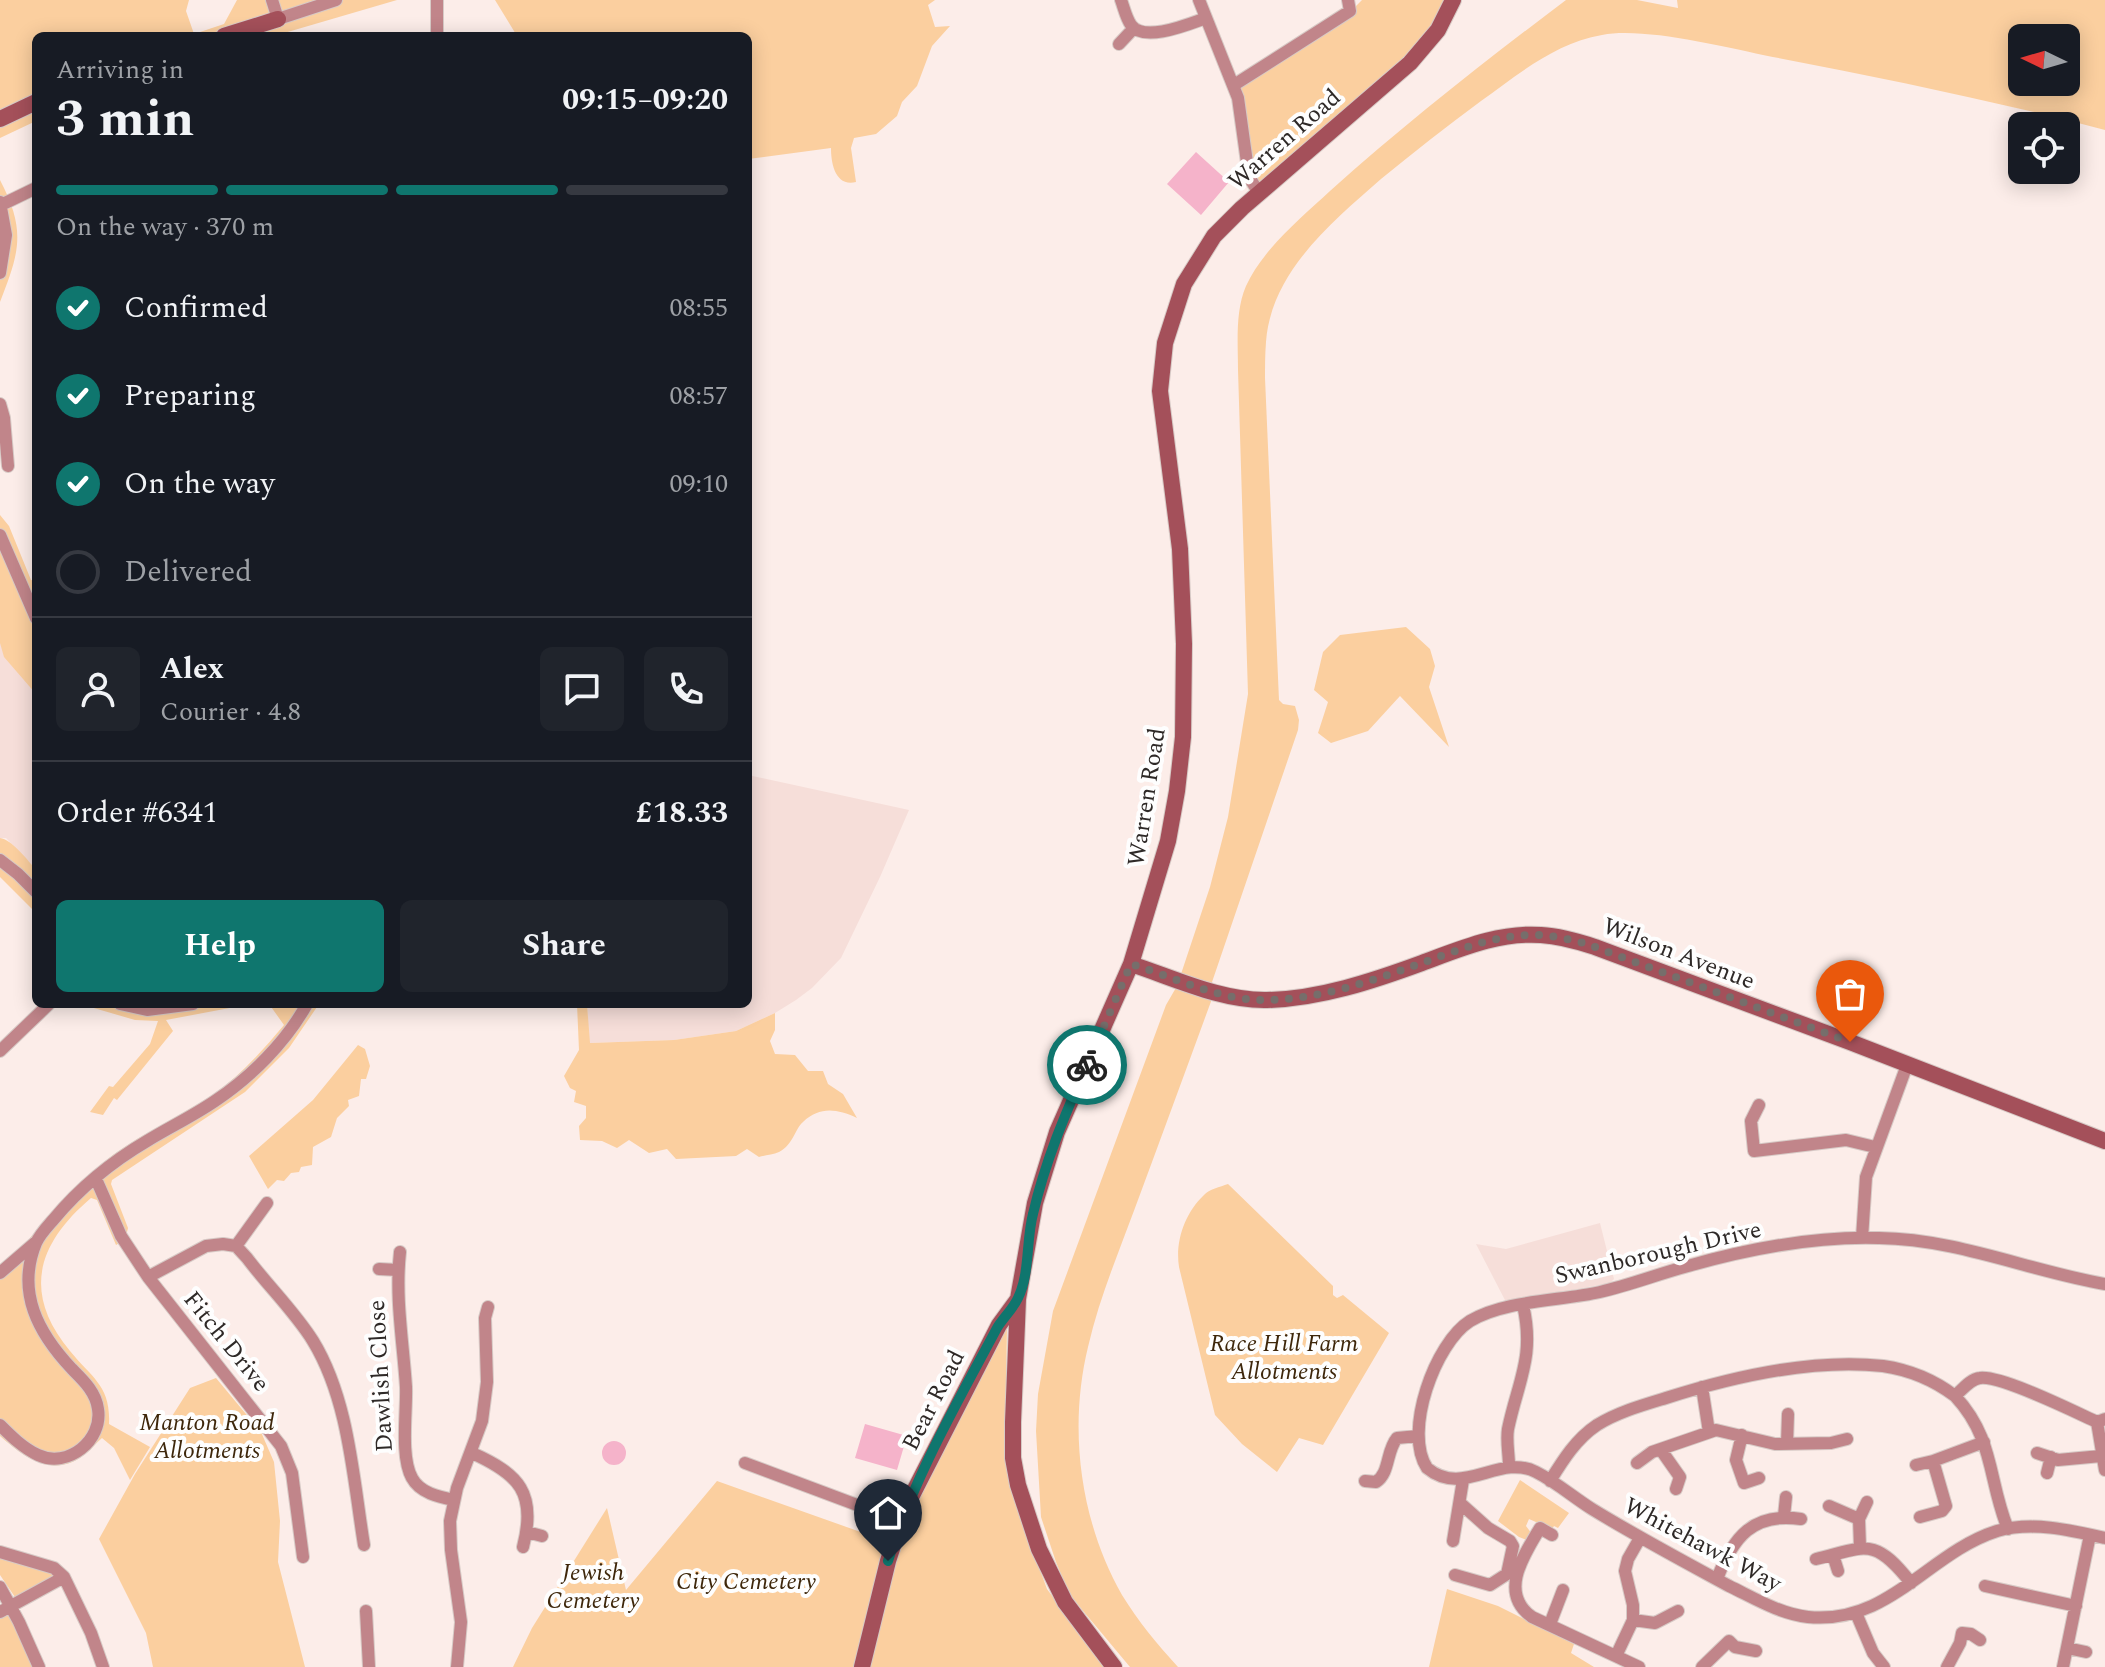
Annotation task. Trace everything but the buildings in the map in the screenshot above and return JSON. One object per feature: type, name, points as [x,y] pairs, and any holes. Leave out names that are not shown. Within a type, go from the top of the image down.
[{"type":"street","points":[[272,0],[278,19]]},
{"type":"street","points":[[253,32],[278,19],[336,0]]},
{"type":"street","points":[[437,0],[437,32]]},
{"type":"street","points":[[1121,0],[1134,28],[1144,32],[1166,31],[1206,18]]},
{"type":"street","points":[[1199,0],[1234,85],[1249,177],[1259,193]]},
{"type":"street","name":"Warren Road","points":[[1114,1667],[1055,1585],[1039,1549],[1018,1485],[1012,1440],[1018,1299],[1030,1224],[1053,1144],[1131,964],[1168,841],[1183,737],[1184,644],[1180,549],[1160,391],[1163,354],[1172,316],[1193,267],[1214,236],[1259,193],[1410,63],[1438,30],[1453,0]]},
{"type":"street","points":[[1234,85],[1350,4]]},
{"type":"street","points":[[1119,44],[1134,28]]},
{"type":"street","points":[[0,119],[32,104]]},
{"type":"street","points":[[0,273],[6,240],[0,203],[32,190]]},
{"type":"street","points":[[0,404],[4,418],[5,459]]},
{"type":"street","points":[[0,535],[32,601]]},
{"type":"street","points":[[0,860],[32,888]]},
{"type":"street","name":"Wilson Avenue","points":[[1131,964],[1234,997],[1266,1000],[1316,994],[1356,984],[1487,941],[1529,935],[1554,936],[1595,947],[2105,1141]]},
{"type":"street","points":[[0,1051],[45,1008]]},
{"type":"street","points":[[138,1008],[162,1008]]},
{"type":"street","points":[[0,1274],[37,1240],[74,1197],[96,1179],[144,1142],[235,1086],[273,1050],[304,1008]]},
{"type":"street","points":[[1862,1238],[1863,1192],[1875,1147],[1907,1065]]},
{"type":"street","points":[[1759,1105],[1751,1121],[1748,1152],[1850,1139],[1875,1147]]},
{"type":"street","name":"Fitch Drive","points":[[96,1179],[121,1236],[148,1277],[281,1446],[292,1473],[294,1540],[303,1557]]},
{"type":"street","points":[[236,1246],[266,1210]]},
{"type":"street","name":"Swanborough Drive","points":[[1418,1436],[1425,1398],[1436,1365],[1452,1335],[1478,1317],[1523,1305],[1601,1292],[1734,1255],[1814,1241],[1912,1239],[1951,1245],[2105,1284]]},
{"type":"street","points":[[28,1292],[29,1270],[37,1240]]},
{"type":"street","points":[[148,1277],[206,1246],[236,1246],[309,1336],[329,1375],[343,1419],[364,1545]]},
{"type":"street","name":"Dawlish Close","points":[[400,1252],[398,1270],[408,1469],[413,1480],[422,1488],[454,1500]]},
{"type":"street","name":"Dawlish Close","points":[[379,1269],[398,1270]]},
{"type":"street","points":[[0,1274],[12,1273],[20,1277],[45,1336],[94,1395],[99,1412],[98,1424],[90,1440],[69,1456],[57,1458],[38,1455],[0,1425]]},
{"type":"street","name":"Bear Road","points":[[862,1667],[900,1521],[999,1325],[1018,1299]]},
{"type":"street","points":[[1365,1481],[1376,1482],[1382,1477],[1392,1444],[1397,1438],[1418,1436],[1418,1450],[1427,1468],[1444,1477],[1463,1480],[1509,1466],[1507,1432],[1527,1356],[1527,1322],[1523,1305]]},
{"type":"street","points":[[457,1667],[461,1622],[450,1543],[454,1500],[479,1433],[486,1396],[484,1324],[488,1307]]},
{"type":"street","points":[[1550,1481],[1574,1446],[1597,1425],[1636,1407],[1702,1387],[1777,1371],[1858,1365],[1911,1372],[1932,1380],[1955,1396],[1976,1424],[1984,1442],[2008,1529]]},
{"type":"street","points":[[1955,1396],[1973,1380],[1984,1377],[2101,1420],[2101,1456],[2105,1470]]},
{"type":"street","points":[[1702,1387],[1709,1432]]},
{"type":"street","points":[[1787,1444],[1788,1414]]},
{"type":"street","points":[[1637,1463],[1642,1457],[1709,1432],[1724,1431],[1775,1444],[1831,1443],[1847,1439]]},
{"type":"street","points":[[1742,1435],[1736,1460],[1744,1483],[1759,1478]]},
{"type":"street","points":[[1916,1465],[1984,1442]]},
{"type":"street","points":[[1661,1450],[1683,1481]]},
{"type":"street","points":[[472,1453],[505,1469],[518,1482],[527,1503],[527,1532],[523,1547]]},
{"type":"street","points":[[2037,1453],[2058,1460],[2101,1456]]},
{"type":"street","points":[[2047,1473],[2051,1457]]},
{"type":"street","points":[[1920,1517],[1946,1506],[1933,1461]]},
{"type":"street","points":[[745,1463],[900,1521]]},
{"type":"street","name":"Whitehawk Way","points":[[1509,1466],[1531,1470],[1640,1538],[1772,1606],[1798,1615],[1835,1617],[1856,1613],[1881,1602],[1966,1545],[2008,1529],[2049,1528],[2105,1538]]},
{"type":"street","points":[[1453,1541],[1463,1480]]},
{"type":"street","points":[[1784,1516],[1786,1497]]},
{"type":"street","points":[[1860,1547],[1859,1519],[1867,1502]]},
{"type":"street","points":[[1455,1575],[1490,1585],[1507,1574],[1513,1546],[1460,1503]]},
{"type":"street","points":[[1829,1506],[1859,1519]]},
{"type":"street","points":[[1717,1579],[1730,1550],[1745,1532],[1759,1523],[1784,1516],[1801,1519]]},
{"type":"street","points":[[1540,1529],[1518,1567],[1515,1595],[1525,1612],[1639,1667]]},
{"type":"street","points":[[527,1532],[542,1536]]},
{"type":"street","points":[[2063,1667],[2090,1535]]},
{"type":"street","points":[[1616,1656],[1633,1620],[1633,1605],[1625,1571],[1640,1538]]},
{"type":"street","points":[[1816,1559],[1860,1547],[1883,1554],[1911,1583]]},
{"type":"street","points":[[0,1552],[52,1568],[64,1577],[91,1633],[103,1667]]},
{"type":"street","points":[[1833,1555],[1838,1571]]},
{"type":"street","points":[[2001,1589],[2004,1575]]},
{"type":"street","points":[[6,1609],[64,1577]]},
{"type":"street","points":[[1985,1586],[2076,1606]]},
{"type":"street","points":[[0,1587],[6,1609],[39,1667]]},
{"type":"street","points":[[1550,1624],[1563,1590]]},
{"type":"street","points":[[366,1611],[369,1667]]},
{"type":"street","points":[[1633,1620],[1655,1623],[1678,1611]]},
{"type":"street","points":[[1856,1613],[1873,1653],[1884,1667]]},
{"type":"street","points":[[1722,1628],[1735,1647],[1756,1651]]},
{"type":"street","points":[[1948,1630],[1971,1634],[1980,1640]]},
{"type":"street","points":[[1947,1667],[1962,1633]]},
{"type":"street","points":[[1702,1667],[1729,1641]]},
{"type":"street","points":[[2067,1648],[2086,1652]]},
{"type":"shaded area","points":[[1196,152],[1229,182],[1201,215],[1167,184]]},
{"type":"shaded area","points":[[0,554],[32,624],[32,866],[6,838],[0,838]]},
{"type":"shaded area","points":[[752,776],[909,810],[841,958],[796,1000],[736,1031],[674,1040],[589,1043],[587,1008],[752,1008]]},
{"type":"shaded area","points":[[1600,1223],[1614,1279],[1610,1283],[1506,1302],[1476,1244],[1506,1249]]},
{"type":"shaded area","points":[[865,1424],[907,1436],[897,1470],[855,1458]]},
{"type":"shaded area","points":[[614,1441],[623,1444],[626,1453],[623,1462],[614,1465],[605,1462],[602,1453],[605,1444]]},
{"type":"green space","points":[[0,0],[189,0],[186,11],[193,32],[32,32],[32,123],[0,138]]},
{"type":"green space","points":[[237,0],[397,0],[288,32],[200,32],[224,24]]},
{"type":"green space","points":[[495,0],[935,0],[928,5],[935,27],[950,26],[932,46],[917,86],[902,102],[897,116],[876,134],[854,138],[851,148],[856,182],[849,183],[836,172],[831,148],[752,158],[752,32],[515,32]]},
{"type":"green space","points":[[1362,0],[1446,0],[1431,28],[1409,55],[1265,179],[1254,184],[1235,86]]},
{"type":"green space","points":[[1566,0],[1637,0],[1678,8],[1677,0],[2105,0],[2105,130],[2080,124],[2080,112],[2032,112],[1660,35],[1619,33],[1585,39],[1553,52],[1509,80],[1381,179],[1307,250],[1279,293],[1270,317],[1265,378],[1279,700],[1295,706],[1298,730],[1211,985],[1213,996],[1103,1294],[1082,1378],[1079,1442],[1082,1474],[1096,1537],[1122,1595],[1178,1667],[1130,1667],[1069,1594],[1056,1562],[1041,1517],[1036,1431],[1038,1394],[1053,1311],[1166,1005],[1177,986],[1210,887],[1228,817],[1248,694],[1238,349],[1242,296],[1262,259],[1307,212],[1476,69]]},
{"type":"green space","points":[[0,180],[14,213],[17,241],[16,254],[0,302]]},
{"type":"green space","points":[[0,515],[9,526],[32,580],[32,689],[4,657],[0,643]]},
{"type":"green space","points":[[1406,627],[1430,649],[1435,666],[1429,687],[1449,747],[1400,696],[1368,731],[1331,743],[1318,733],[1328,702],[1314,690],[1323,652],[1340,635]]},
{"type":"green space","points":[[0,838],[14,846],[32,865],[32,909],[0,877]]},
{"type":"green space","points":[[94,1008],[230,1008],[166,1020],[173,1031],[117,1100],[114,1098],[103,1115],[90,1112],[109,1086],[113,1087],[150,1044],[158,1021],[135,1020]]},
{"type":"green space","points":[[272,1008],[316,1008],[289,1048],[245,1092],[112,1180],[128,1228],[125,1240],[116,1245],[97,1200],[91,1198],[58,1233],[48,1251],[42,1270],[41,1289],[45,1309],[55,1330],[103,1391],[109,1424],[150,1447],[130,1480],[114,1448],[102,1438],[72,1462],[50,1465],[29,1458],[0,1436],[0,1265],[36,1240],[30,1238],[101,1164],[224,1087],[284,1025]]},
{"type":"green space","points":[[577,1008],[587,1008],[590,1043],[674,1040],[736,1031],[775,1013],[775,1030],[770,1041],[775,1054],[795,1055],[808,1071],[823,1071],[828,1084],[843,1094],[857,1118],[836,1111],[816,1113],[800,1125],[784,1149],[759,1157],[747,1149],[736,1156],[676,1159],[667,1149],[649,1153],[629,1140],[617,1148],[602,1141],[580,1140],[579,1126],[586,1118],[586,1106],[574,1102],[576,1091],[570,1088],[564,1076],[579,1050]]},
{"type":"green space","points":[[358,1045],[365,1049],[370,1066],[366,1079],[361,1079],[359,1096],[348,1100],[349,1106],[337,1118],[331,1137],[313,1147],[312,1165],[301,1167],[299,1172],[291,1173],[284,1181],[277,1180],[268,1189],[249,1156],[313,1100]]},
{"type":"green space","name":"Race Hill Farm Allotments","points":[[1228,1184],[1333,1286],[1333,1295],[1337,1298],[1343,1295],[1389,1333],[1323,1445],[1299,1438],[1277,1472],[1242,1444],[1215,1415],[1179,1267],[1180,1238],[1192,1210],[1206,1193]]},
{"type":"green space","points":[[1007,1326],[1005,1441],[1013,1497],[1047,1589],[1105,1667],[869,1667],[910,1510]]},
{"type":"green space","name":"Manton Road Allotments","points":[[216,1378],[261,1432],[274,1462],[280,1521],[278,1562],[305,1667],[153,1667],[146,1633],[99,1539],[135,1474],[190,1388]]},
{"type":"green space","points":[[1520,1480],[1569,1513],[1558,1528],[1554,1526],[1552,1529],[1529,1519],[1526,1526],[1532,1534],[1529,1541],[1498,1521]]},
{"type":"green space","name":"City Cemetery","points":[[717,1481],[886,1541],[855,1667],[513,1667],[532,1628],[607,1508],[626,1590]]},
{"type":"green space","points":[[0,1555],[59,1574],[17,1600],[0,1575]]},
{"type":"green space","points":[[1447,1589],[1498,1606],[1574,1644],[1571,1653],[1594,1667],[1429,1667]]},
{"type":"green space","points":[[0,1616],[10,1616],[35,1667],[0,1667]]},
{"type":"way so far","points":[[1087,1065],[1131,964],[1234,997],[1280,999],[1316,994],[1382,977],[1478,943],[1529,935],[1554,936],[1584,943],[1850,1042]]},
{"type":"route","points":[[888,1561],[900,1521],[919,1480],[999,1325],[1018,1299],[1030,1224],[1045,1167],[1087,1065]]},
{"type":"park label","name":"Jewish Cemetery","points":[[593,1586]]}]
